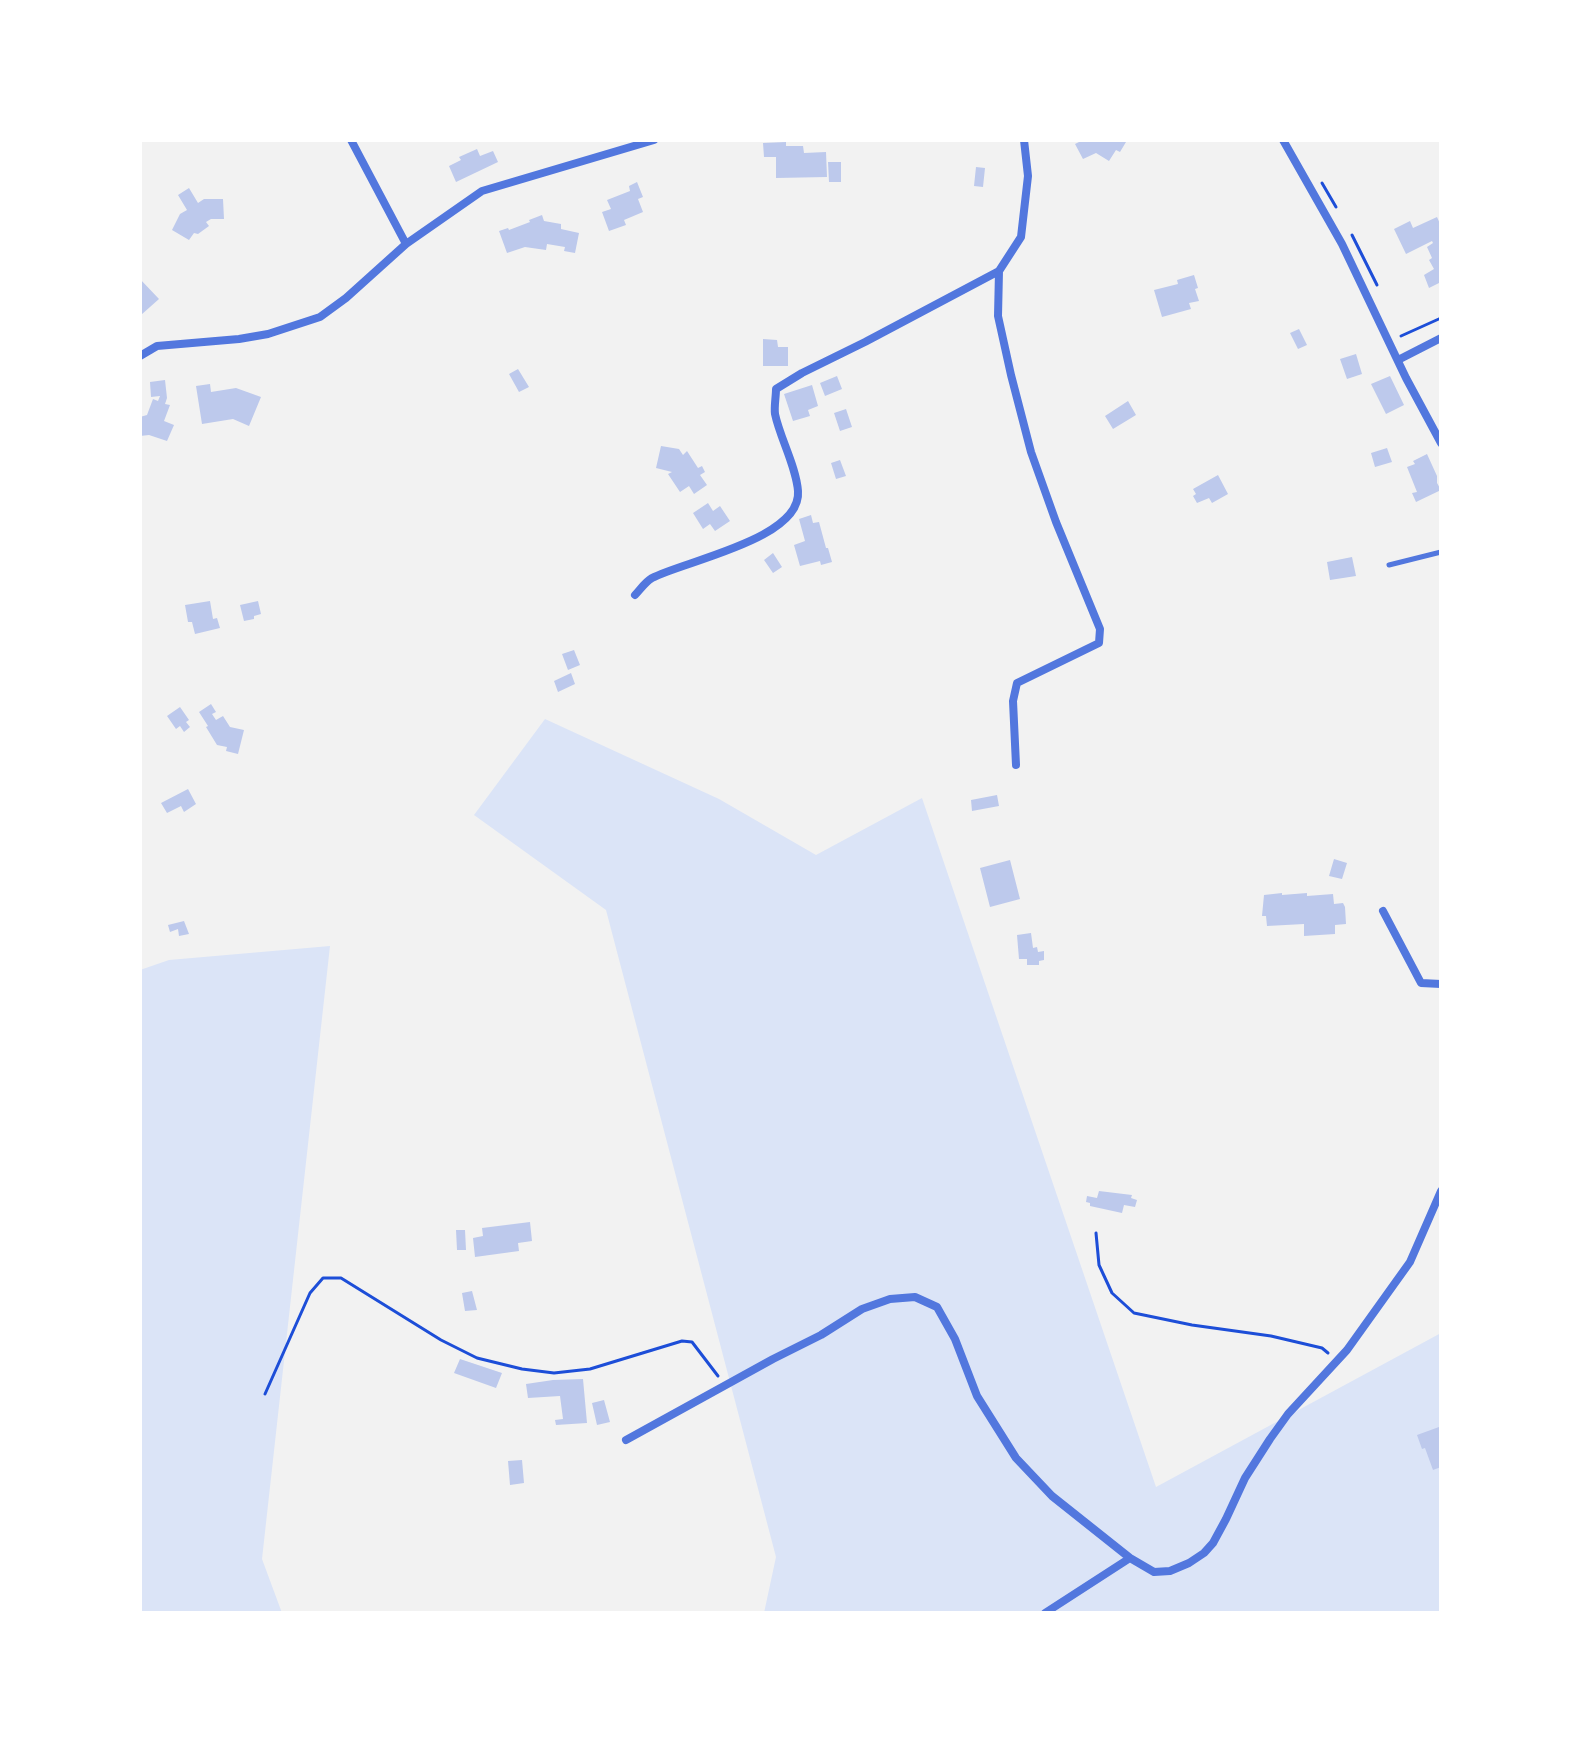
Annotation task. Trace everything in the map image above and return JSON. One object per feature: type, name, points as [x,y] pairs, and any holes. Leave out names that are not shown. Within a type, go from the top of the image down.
[{"type":"street","points":[[351,140],[406,244]]},
{"type":"street","points":[[140,356],[157,346],[268,334],[320,317],[406,244],[482,191],[654,140]]},
{"type":"street","points":[[635,595],[650,579],[746,543],[775,527],[794,511],[798,491],[775,412],[776,389],[999,271],[1021,237],[1028,176],[1024,140]]},
{"type":"street","points":[[1283,140],[1342,244],[1441,443]]},
{"type":"street","points":[[999,271],[998,316],[1031,452],[1100,629],[1099,643],[1017,683],[1013,701],[1016,765]]},
{"type":"street","points":[[1398,360],[1441,338]]},
{"type":"street","points":[[1383,911],[1421,983],[1441,984]]},
{"type":"street","points":[[626,1440],[821,1335],[862,1309],[890,1299],[915,1297],[937,1307],[955,1339],[977,1396],[1016,1458],[1052,1496],[1130,1558],[1154,1572],[1170,1571],[1189,1563],[1213,1543],[1245,1478],[1270,1439],[1288,1414],[1347,1350],[1410,1262],[1441,1191]]},
{"type":"street","points":[[1045,1613],[1130,1558]]},
{"type":"lane","points":[[1389,565],[1441,552]]},
{"type":"path","points":[[1318,178],[1337,209]]},
{"type":"path","points":[[1349,228],[1381,293]]},
{"type":"path","points":[[1400,334],[1441,318]]},
{"type":"path","points":[[1096,1233],[1099,1265],[1112,1293],[1134,1313],[1271,1336],[1322,1348],[1338,1360]]},
{"type":"path","points":[[265,1394],[310,1293],[323,1278],[341,1278],[441,1340],[477,1358],[554,1373],[590,1369],[682,1341],[692,1342],[725,1385]]},
{"type":"shaded area","points":[[545,719],[719,799],[816,855],[922,798],[1156,1487],[1441,1333],[1441,1613],[764,1613],[776,1557],[606,910],[474,815]]},
{"type":"shaded area","points":[[330,946],[262,1559],[282,1613],[140,1613],[140,970],[169,960]]},
{"type":"building","points":[[1083,140],[1126,142],[1109,161],[1096,153],[1083,159],[1075,144]]},
{"type":"building","points":[[786,142],[786,146],[803,146],[804,153],[826,152],[827,177],[776,178],[776,157],[764,157],[763,143]]},
{"type":"building","points":[[477,149],[480,156],[493,151],[498,162],[456,182],[449,166],[461,160],[459,157]]},
{"type":"building","points":[[828,162],[841,162],[841,182],[829,182]]},
{"type":"building","points":[[976,167],[985,168],[983,187],[974,186]]},
{"type":"building","points":[[637,182],[643,197],[638,199],[643,212],[624,220],[626,225],[609,231],[602,212],[611,209],[607,200],[630,191],[629,186]]},
{"type":"building","points":[[189,188],[198,203],[204,199],[223,199],[224,219],[206,222],[209,226],[198,234],[194,233],[189,240],[172,230],[180,214],[187,210],[178,195]]},
{"type":"building","points":[[542,215],[544,221],[561,224],[561,229],[579,233],[575,253],[564,251],[565,247],[547,244],[546,250],[525,247],[507,253],[499,231],[509,230]]},
{"type":"building","points":[[1437,217],[1441,226],[1441,282],[1429,288],[1424,275],[1434,269],[1427,247],[1432,241],[1406,254],[1394,229],[1410,221],[1413,228]]},
{"type":"building","points":[[1194,275],[1199,301],[1189,303],[1191,309],[1162,317],[1154,290],[1178,284],[1177,280]]},
{"type":"building","points":[[140,279],[159,299],[141,315],[140,314]]},
{"type":"building","points":[[1299,329],[1307,345],[1298,349],[1290,333]]},
{"type":"building","points":[[763,339],[777,340],[778,347],[788,347],[788,366],[763,366]]},
{"type":"building","points":[[1356,354],[1362,374],[1347,379],[1340,359]]},
{"type":"building","points":[[518,369],[529,387],[519,392],[509,374]]},
{"type":"building","points":[[837,376],[842,389],[825,396],[820,383]]},
{"type":"building","points":[[1390,376],[1404,405],[1386,414],[1371,384]]},
{"type":"building","points":[[165,380],[165,404],[170,405],[164,421],[174,425],[167,441],[149,435],[140,436],[140,417],[147,415],[153,399],[158,401],[160,396],[151,397],[150,382]]},
{"type":"building","points":[[210,384],[211,392],[236,388],[261,397],[249,426],[233,419],[202,424],[196,386]]},
{"type":"building","points":[[812,385],[818,406],[808,410],[810,416],[793,421],[784,394]]},
{"type":"building","points":[[1128,401],[1136,415],[1113,429],[1105,416]]},
{"type":"building","points":[[846,409],[852,427],[840,431],[834,413]]},
{"type":"building","points":[[661,446],[679,449],[683,455],[687,451],[698,468],[702,466],[705,472],[700,475],[707,485],[694,494],[689,486],[680,492],[668,474],[672,472],[656,468]]},
{"type":"building","points":[[1387,448],[1392,462],[1375,467],[1371,453]]},
{"type":"building","points":[[1427,454],[1441,490],[1416,502],[1412,493],[1417,492],[1407,467]]},
{"type":"building","points":[[840,460],[846,476],[836,479],[831,463]]},
{"type":"building","points":[[1218,475],[1228,494],[1212,503],[1209,498],[1197,503],[1193,489]]},
{"type":"building","points":[[708,503],[713,511],[720,506],[730,521],[715,531],[710,524],[703,529],[693,513]]},
{"type":"building","points":[[811,515],[813,523],[819,522],[832,562],[821,565],[820,561],[800,566],[794,545],[805,541],[799,519]]},
{"type":"building","points":[[773,553],[782,567],[773,573],[764,560]]},
{"type":"building","points":[[1352,557],[1356,576],[1330,580],[1327,562]]},
{"type":"building","points":[[210,601],[213,619],[217,618],[220,628],[195,634],[192,622],[188,622],[185,605]]},
{"type":"building","points":[[258,601],[261,614],[244,621],[240,605]]},
{"type":"building","points":[[574,650],[580,665],[568,670],[562,654]]},
{"type":"building","points":[[571,673],[575,684],[558,692],[554,681]]},
{"type":"building","points":[[211,704],[216,720],[223,716],[230,727],[244,730],[238,754],[217,745],[206,727],[199,712]]},
{"type":"building","points":[[180,707],[189,720],[186,722],[190,727],[184,732],[180,726],[176,729],[167,716]]},
{"type":"building","points":[[188,789],[196,804],[184,812],[181,806],[167,813],[161,803]]},
{"type":"building","points":[[997,795],[999,806],[972,811],[971,800]]},
{"type":"building","points":[[1334,859],[1347,863],[1342,879],[1329,876]]},
{"type":"building","points":[[1010,860],[1020,899],[990,907],[980,868]]},
{"type":"building","points":[[1307,893],[1307,896],[1333,894],[1334,904],[1343,903],[1345,907],[1346,924],[1335,925],[1335,934],[1304,936],[1304,924],[1267,926],[1266,916],[1262,916],[1264,895]]},
{"type":"building","points":[[184,921],[189,934],[179,936],[178,929],[170,932],[168,925]]},
{"type":"building","points":[[1031,933],[1033,948],[1037,947],[1038,952],[1044,951],[1044,960],[1039,961],[1039,965],[1027,965],[1027,959],[1019,959],[1017,935]]},
{"type":"building","points":[[1099,1191],[1132,1195],[1131,1198],[1137,1200],[1135,1207],[1124,1205],[1122,1213],[1090,1206],[1086,1202],[1087,1196],[1097,1198]]},
{"type":"building","points":[[530,1222],[532,1241],[518,1243],[519,1251],[475,1257],[473,1238],[483,1236],[482,1228]]},
{"type":"building","points":[[456,1230],[465,1230],[466,1250],[457,1250]]},
{"type":"building","points":[[472,1291],[477,1310],[465,1311],[462,1293]]},
{"type":"building","points":[[460,1359],[502,1373],[496,1388],[454,1373]]},
{"type":"building","points":[[583,1379],[587,1423],[556,1425],[555,1420],[563,1419],[560,1396],[528,1398],[526,1384]]},
{"type":"building","points":[[604,1400],[610,1422],[597,1425],[592,1403]]},
{"type":"building","points":[[1439,1427],[1441,1467],[1433,1470],[1417,1435]]},
{"type":"building","points":[[522,1460],[524,1483],[510,1485],[508,1461]]}]
